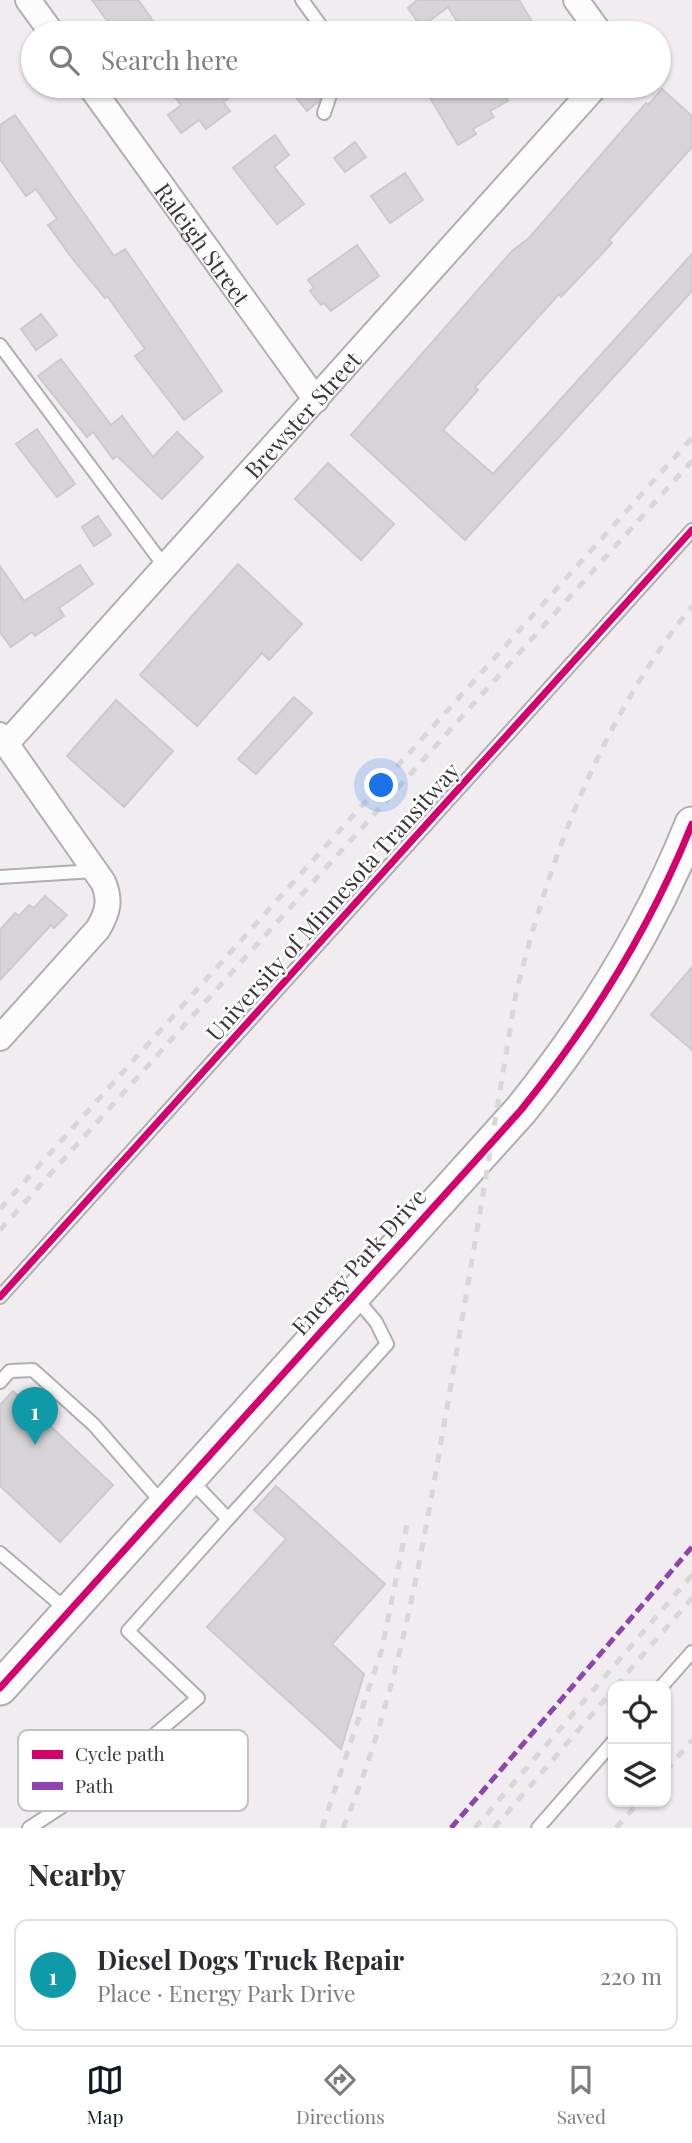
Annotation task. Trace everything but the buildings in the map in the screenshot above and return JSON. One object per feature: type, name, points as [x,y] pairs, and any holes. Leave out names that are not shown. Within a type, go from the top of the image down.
[{"type":"street","points":[[28,0],[43,21]]},
{"type":"street","points":[[576,0],[591,21]]},
{"type":"street","name":"Raleigh Street","points":[[99,98],[316,400]]},
{"type":"street","name":"Brewster Street","points":[[3,740],[316,400],[585,98]]},
{"type":"street","points":[[0,1038],[99,929],[106,915],[109,897],[94,871],[3,740]]},
{"type":"street","name":"Energy Park Drive","points":[[0,1688],[492,1144],[559,1062],[632,950],[692,824]]},
{"type":"lane","points":[[302,0],[317,21]]},
{"type":"lane","points":[[324,114],[329,98]]},
{"type":"lane","points":[[0,345],[164,567]]},
{"type":"lane","name":"University of Minnesota Transitway","points":[[0,1297],[692,530]]},
{"type":"lane","points":[[0,877],[94,871]]},
{"type":"lane","points":[[160,1730],[198,1698],[128,1631],[387,1344],[376,1322],[353,1295]]},
{"type":"lane","points":[[0,1382],[10,1371],[33,1370],[94,1425],[164,1505]]},
{"type":"lane","points":[[188,1478],[228,1519]]},
{"type":"lane","points":[[0,1553],[68,1611]]},
{"type":"lane","points":[[666,1681],[692,1652]]},
{"type":"lane","points":[[538,1828],[611,1744]]},
{"type":"lane","points":[[29,1828],[55,1811]]},
{"type":"railway","points":[[0,1209],[692,438]]},
{"type":"railway","points":[[0,1230],[692,461]]},
{"type":"railway","points":[[343,1828],[380,1724],[420,1561],[516,993],[530,942],[563,840],[606,742],[631,694],[692,606]]},
{"type":"railway","points":[[322,1828],[382,1649],[408,1519]]},
{"type":"railway","points":[[475,1828],[692,1575]]},
{"type":"railway","points":[[620,1681],[692,1598]]},
{"type":"railway","points":[[494,1828],[608,1696]]},
{"type":"railway","points":[[671,1765],[692,1740]]},
{"type":"railway","points":[[616,1828],[635,1807]]},
{"type":"marked path","points":[[451,1828],[692,1547]]},
{"type":"cycle path","points":[[0,1297],[692,530]]},
{"type":"cycle path","points":[[0,1688],[521,1110],[572,1043],[617,973],[658,901],[692,824]]},
{"type":"place","name":"Diesel Dogs Truck Repair","points":[[35,1445]]}]
